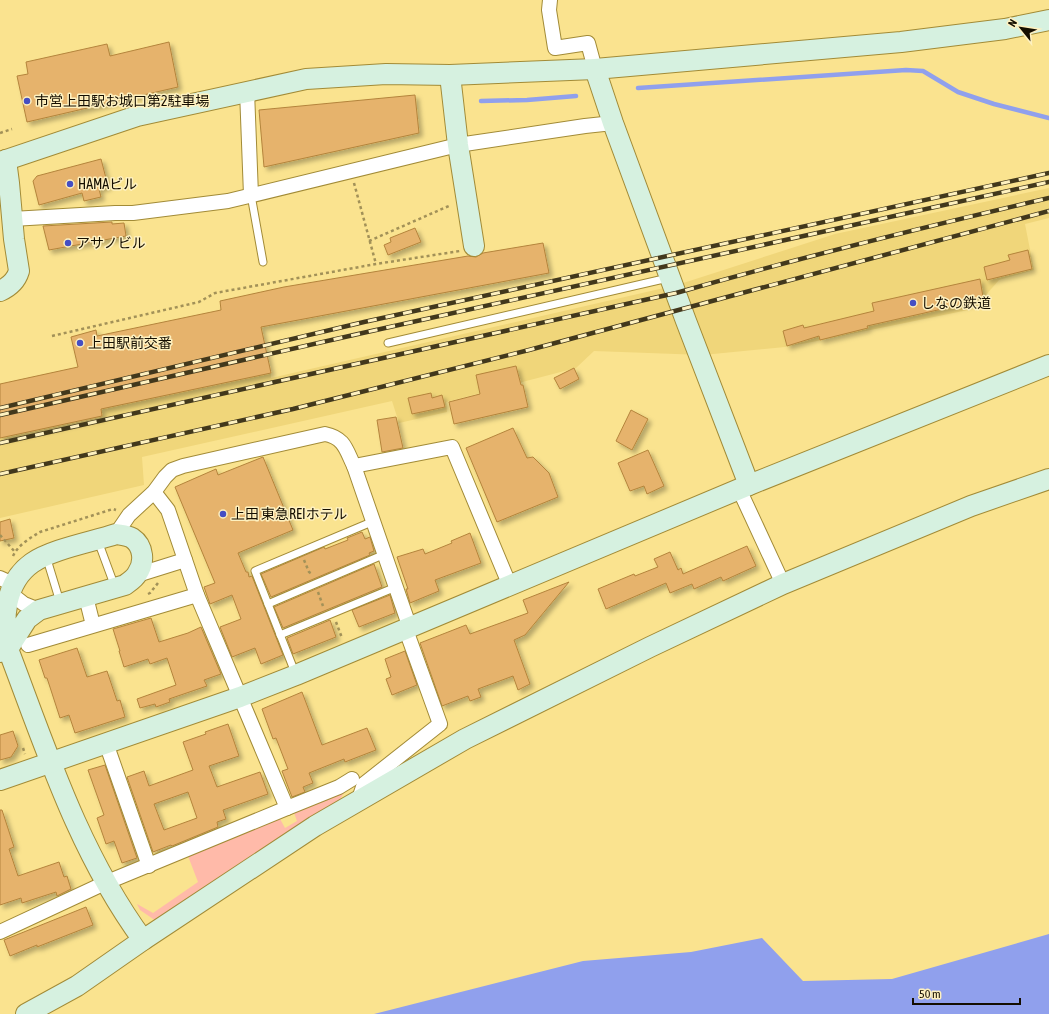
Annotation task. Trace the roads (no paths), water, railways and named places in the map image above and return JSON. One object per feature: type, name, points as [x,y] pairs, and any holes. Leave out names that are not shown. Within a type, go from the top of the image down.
[{"type":"street","points":[[550,0],[549,10],[555,48],[588,43],[612,123],[670,277],[744,487],[783,584]]},
{"type":"street","points":[[0,292],[12,284],[20,271],[14,239],[8,228],[4,214],[9,183],[3,161],[136,116],[306,79],[386,74],[450,76],[595,69],[901,42],[1005,29],[1049,20]]},
{"type":"street","points":[[450,76],[458,145],[475,250]]},
{"type":"street","points":[[247,91],[251,195]]},
{"type":"street","points":[[4,214],[133,213],[228,200],[458,145],[612,123]]},
{"type":"street","points":[[0,780],[240,697],[296,675],[744,487],[1049,365]]},
{"type":"street","points":[[116,534],[130,515],[154,492],[172,470],[183,466],[325,434],[334,436],[342,441],[354,466],[374,521],[440,724],[364,784],[358,802]]},
{"type":"street","points":[[354,466],[452,447],[510,586]]},
{"type":"street","points":[[26,1014],[77,986],[143,940],[315,826],[472,736],[650,647],[783,584],[971,506],[1049,479]]},
{"type":"street","points":[[154,492],[168,510],[197,595],[287,808]]},
{"type":"street","points":[[137,575],[143,558],[139,545],[127,536],[116,534],[46,556],[32,563],[8,585],[4,651],[86,843],[117,903],[143,940]]},
{"type":"street","points":[[4,651],[27,619],[39,610],[125,585],[137,575],[185,560]]},
{"type":"street","points":[[8,585],[24,604],[39,610]]},
{"type":"street","points":[[28,645],[197,595]]},
{"type":"street","points":[[86,597],[93,625]]},
{"type":"street","points":[[106,743],[149,866]]},
{"type":"street","points":[[0,932],[106,883],[339,787],[352,779]]},
{"type":"lane","points":[[251,195],[263,262]]},
{"type":"lane","points":[[388,343],[670,277]]},
{"type":"lane","points":[[296,675],[255,571],[374,521]]},
{"type":"lane","points":[[98,540],[115,588]]},
{"type":"lane","points":[[268,604],[385,554]]},
{"type":"lane","points":[[46,556],[60,604]]},
{"type":"lane","points":[[280,635],[396,588]]},
{"type":"water","points":[[1049,934],[1049,1014],[374,1014],[583,961],[691,952],[762,938],[803,981],[892,979]]},
{"type":"waterway","points":[[638,88],[906,70],[923,71],[958,92],[994,104],[1049,118]]},
{"type":"waterway","points":[[481,101],[527,100],[576,96]]},
{"type":"railway","points":[[0,408],[364,322],[1049,173]]},
{"type":"railway","points":[[0,415],[367,332],[1049,182]]},
{"type":"railway","points":[[0,443],[676,293],[862,243],[1049,198]]},
{"type":"railway","points":[[0,474],[293,409],[529,350],[1049,211]]},
{"type":"place","name":"市営上田駅お城口第2駐車場","points":[[27,101]]},
{"type":"place","name":"HAMAビル","points":[[70,184]]},
{"type":"place","name":"アサノビル","points":[[68,243]]},
{"type":"place","name":"しなの鉄道","points":[[913,303]]},
{"type":"place","name":"上田駅前交番","points":[[80,343]]},
{"type":"place","name":"上田 東急REIホテル","points":[[223,514]]}]
